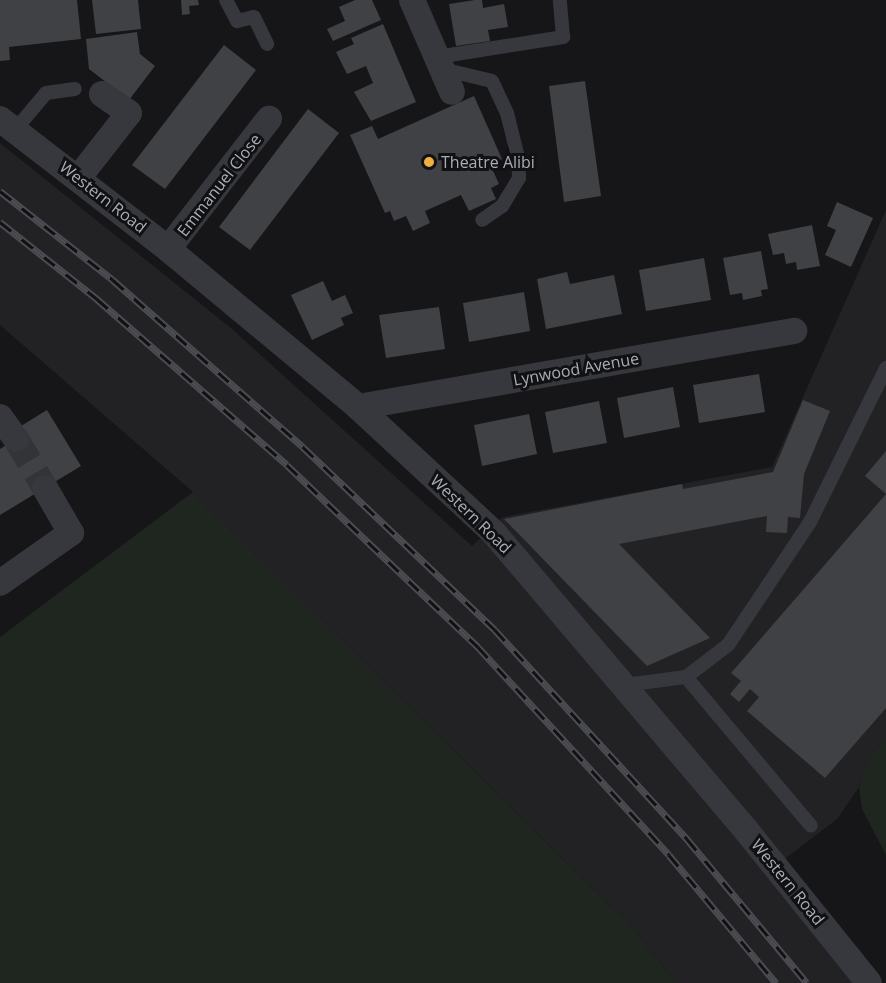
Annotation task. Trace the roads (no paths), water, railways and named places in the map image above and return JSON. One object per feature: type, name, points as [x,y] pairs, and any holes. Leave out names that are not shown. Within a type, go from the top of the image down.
[{"type":"street","points":[[412,0],[444,73]]},
{"type":"street","points":[[79,177],[129,113],[102,94]]},
{"type":"street","name":"Emmanuel Close","points":[[168,249],[269,119]]},
{"type":"street","name":"Western Road","points":[[7,124],[79,177],[358,407],[494,533],[625,685],[869,983]]},
{"type":"street","name":"Lynwood Avenue","points":[[358,407],[794,331]]},
{"type":"street","points":[[0,417],[16,440]]},
{"type":"street","points":[[0,583],[71,533],[45,488]]},
{"type":"lane","points":[[226,0],[237,21],[254,17],[267,44]]},
{"type":"lane","points":[[444,73],[563,37],[560,0]]},
{"type":"lane","points":[[444,73],[492,81],[507,113],[518,157],[519,178],[502,206],[482,220]]},
{"type":"lane","points":[[7,124],[46,93],[75,89]]},
{"type":"lane","points":[[625,685],[686,677],[728,645],[810,522],[886,368]]},
{"type":"lane","points":[[686,677],[810,826]]},
{"type":"tunnel","points":[[16,439],[45,488]]},
{"type":"railway","points":[[0,191],[113,280],[303,447],[495,630],[687,839],[807,983]]},
{"type":"railway","points":[[0,222],[97,299],[287,465],[478,647],[669,855],[776,983]]},
{"type":"place","name":"Theatre Alibi","points":[[429,162]]}]
